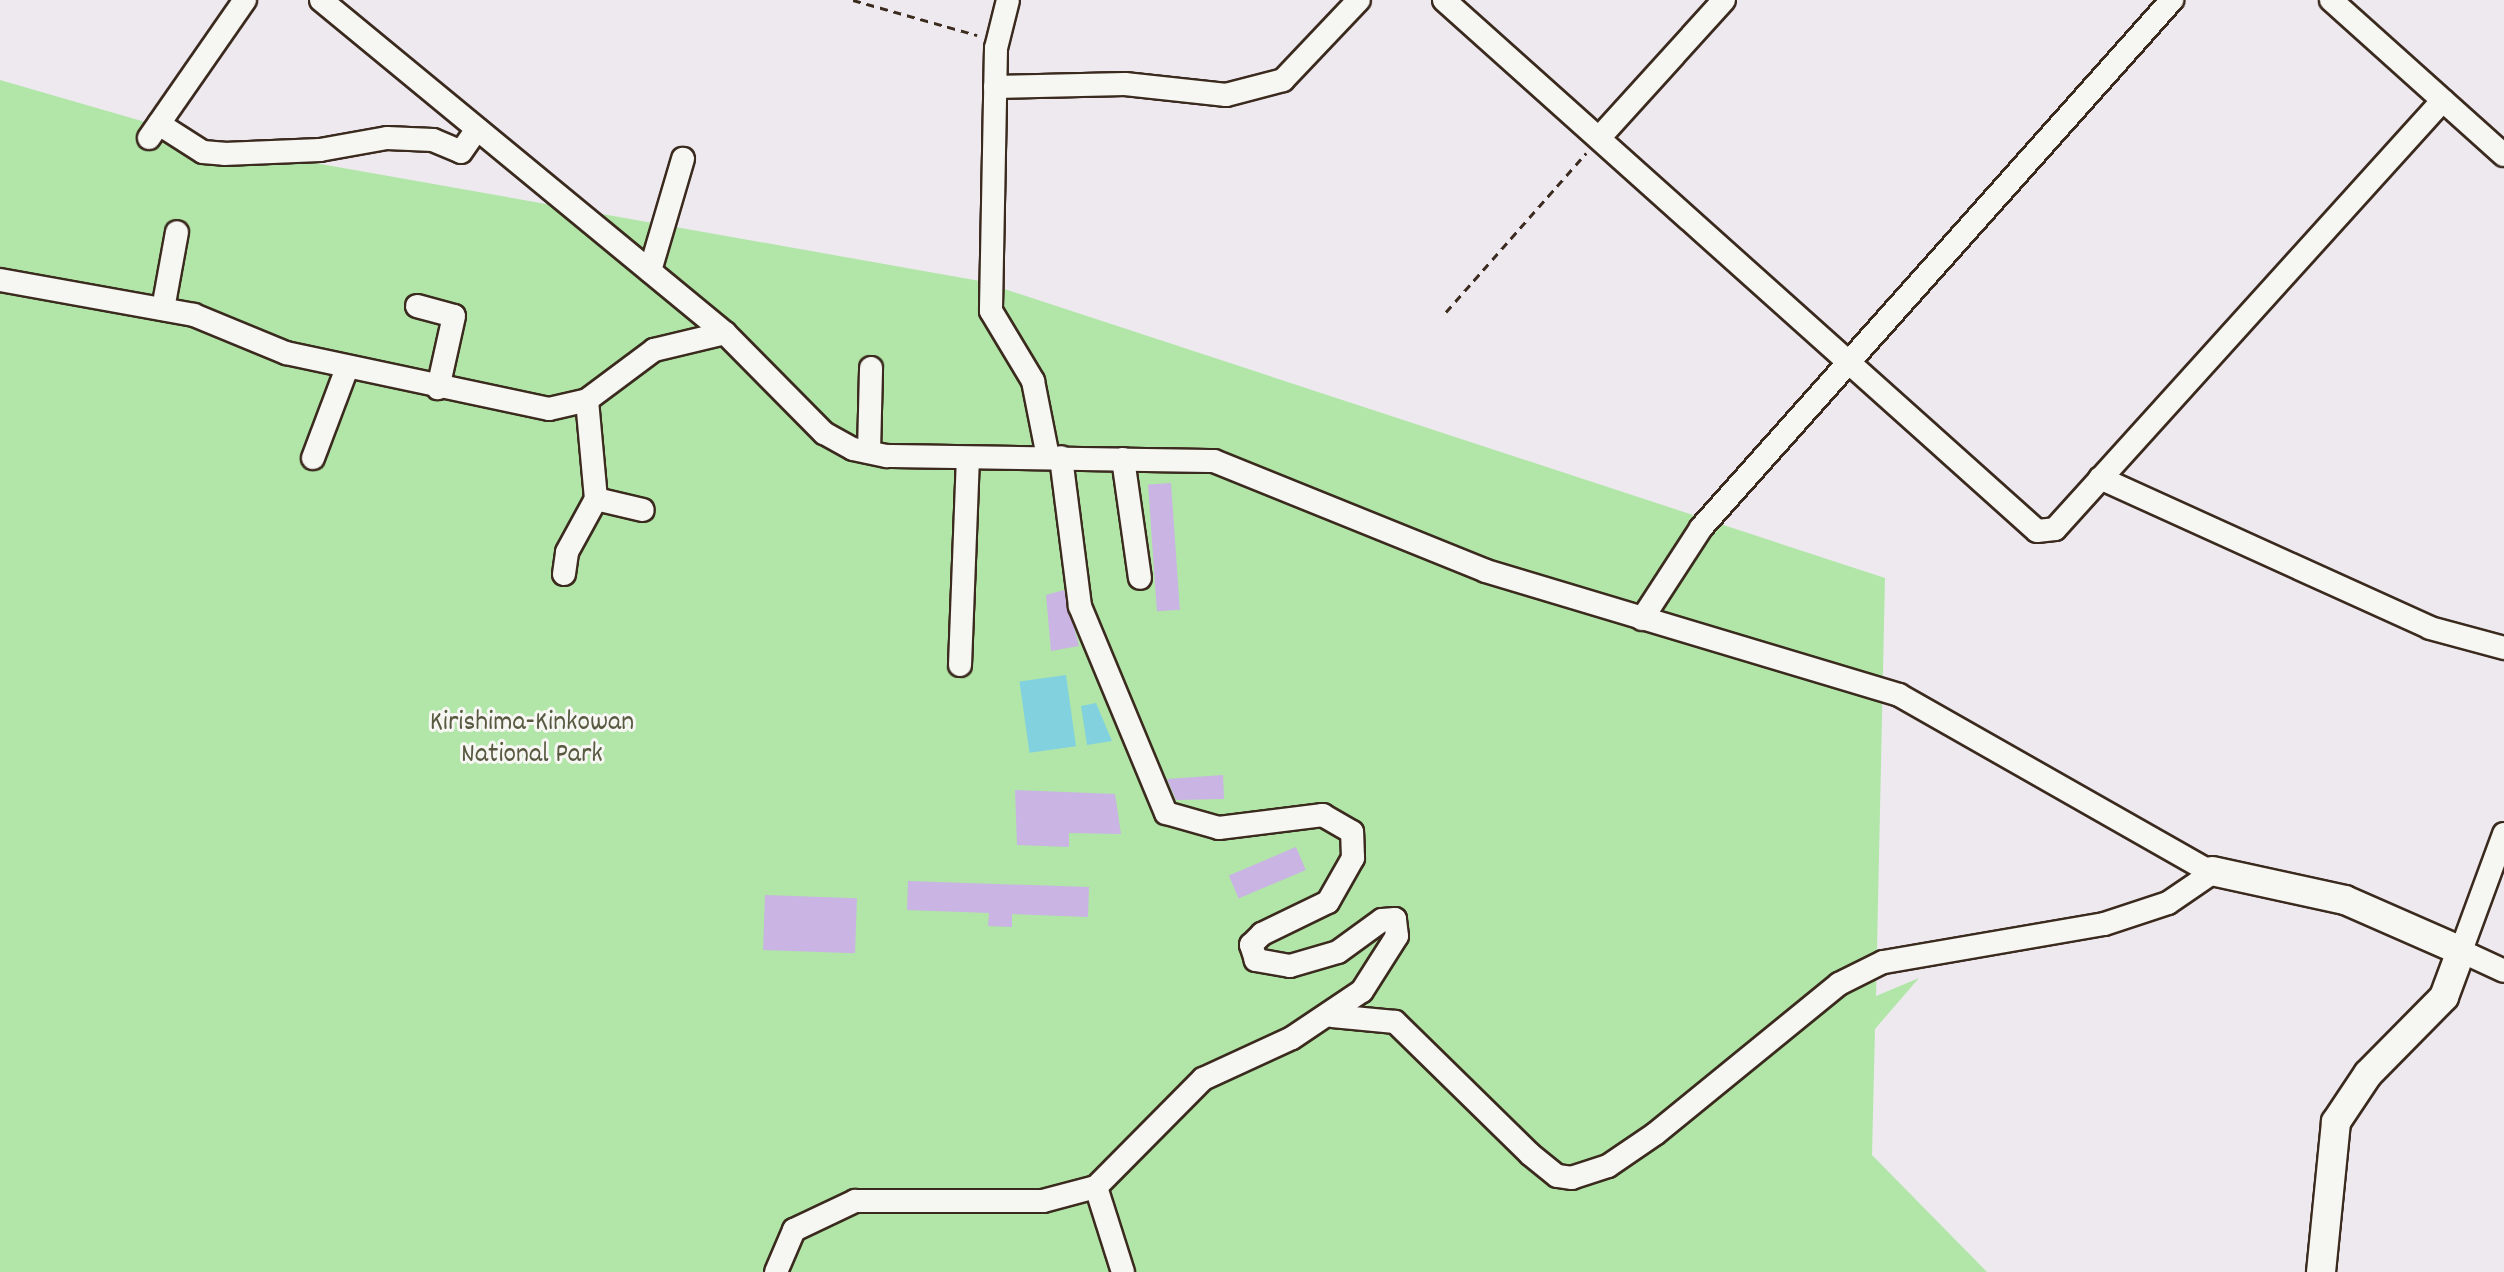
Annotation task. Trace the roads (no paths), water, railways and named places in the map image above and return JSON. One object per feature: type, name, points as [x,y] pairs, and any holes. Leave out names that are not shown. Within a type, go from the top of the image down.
[{"type":"street","points":[[245,0],[154,131],[203,152],[224,154],[320,150],[387,138],[433,140],[461,152],[477,129]]},
{"type":"street","points":[[321,0],[725,333],[824,433],[869,452],[968,458],[1214,461],[1486,571],[1899,695],[2156,847],[2212,871],[2345,900],[2504,971]]},
{"type":"street","points":[[776,1272],[794,1230],[855,1201],[1043,1201],[1096,1187],[1203,1079],[1332,1016],[1362,991],[1397,936],[1395,919],[1326,955],[1290,966],[1256,960],[1251,945],[1262,934],[1328,902],[1353,858],[1352,832],[1323,815],[1219,828],[1166,813],[1080,606],[1054,457],[1033,381],[991,311],[995,87],[1008,0]]},
{"type":"street","points":[[995,87],[1125,84],[1226,95],[1283,80],[1359,0]]},
{"type":"street","points":[[1444,0],[2037,531],[2055,529],[2443,100]]},
{"type":"street","points":[[1599,138],[1724,0]]},
{"type":"street","points":[[1642,619],[1701,528],[2172,0]]},
{"type":"street","points":[[2331,0],[2504,155]]},
{"type":"street","points":[[650,271],[683,159]]},
{"type":"street","points":[[163,309],[177,232]]},
{"type":"street","points":[[0,280],[163,309],[347,368],[549,409],[587,400],[654,350],[725,333]]},
{"type":"street","points":[[417,306],[454,316],[438,388]]},
{"type":"street","points":[[313,458],[347,368]]},
{"type":"street","points":[[869,452],[871,368]]},
{"type":"street","points":[[564,574],[567,552],[596,499],[587,400]]},
{"type":"street","points":[[960,665],[968,458]]},
{"type":"street","points":[[1123,459],[1140,578]]},
{"type":"street","points":[[2100,478],[2430,628],[2504,648]]},
{"type":"street","points":[[596,499],[643,510]]},
{"type":"street","points":[[2321,1272],[2336,1122],[2368,1074],[2444,997],[2504,834]]},
{"type":"street","points":[[1332,1016],[1395,1022],[1530,1154],[1557,1176],[1572,1178],[1608,1166],[1655,1134],[1839,984],[1883,962],[2104,924],[2168,903],[2212,871]]},
{"type":"street","points":[[1096,1187],[1123,1272]]},
{"type":"water","points":[[1066,675],[1076,746],[1029,753],[1019,682]]},
{"type":"water","points":[[1096,703],[1112,741],[1087,745],[1081,706]]},
{"type":"park label","name":"Kirishima-Kinkowan National Park","points":[[532,740]]}]
